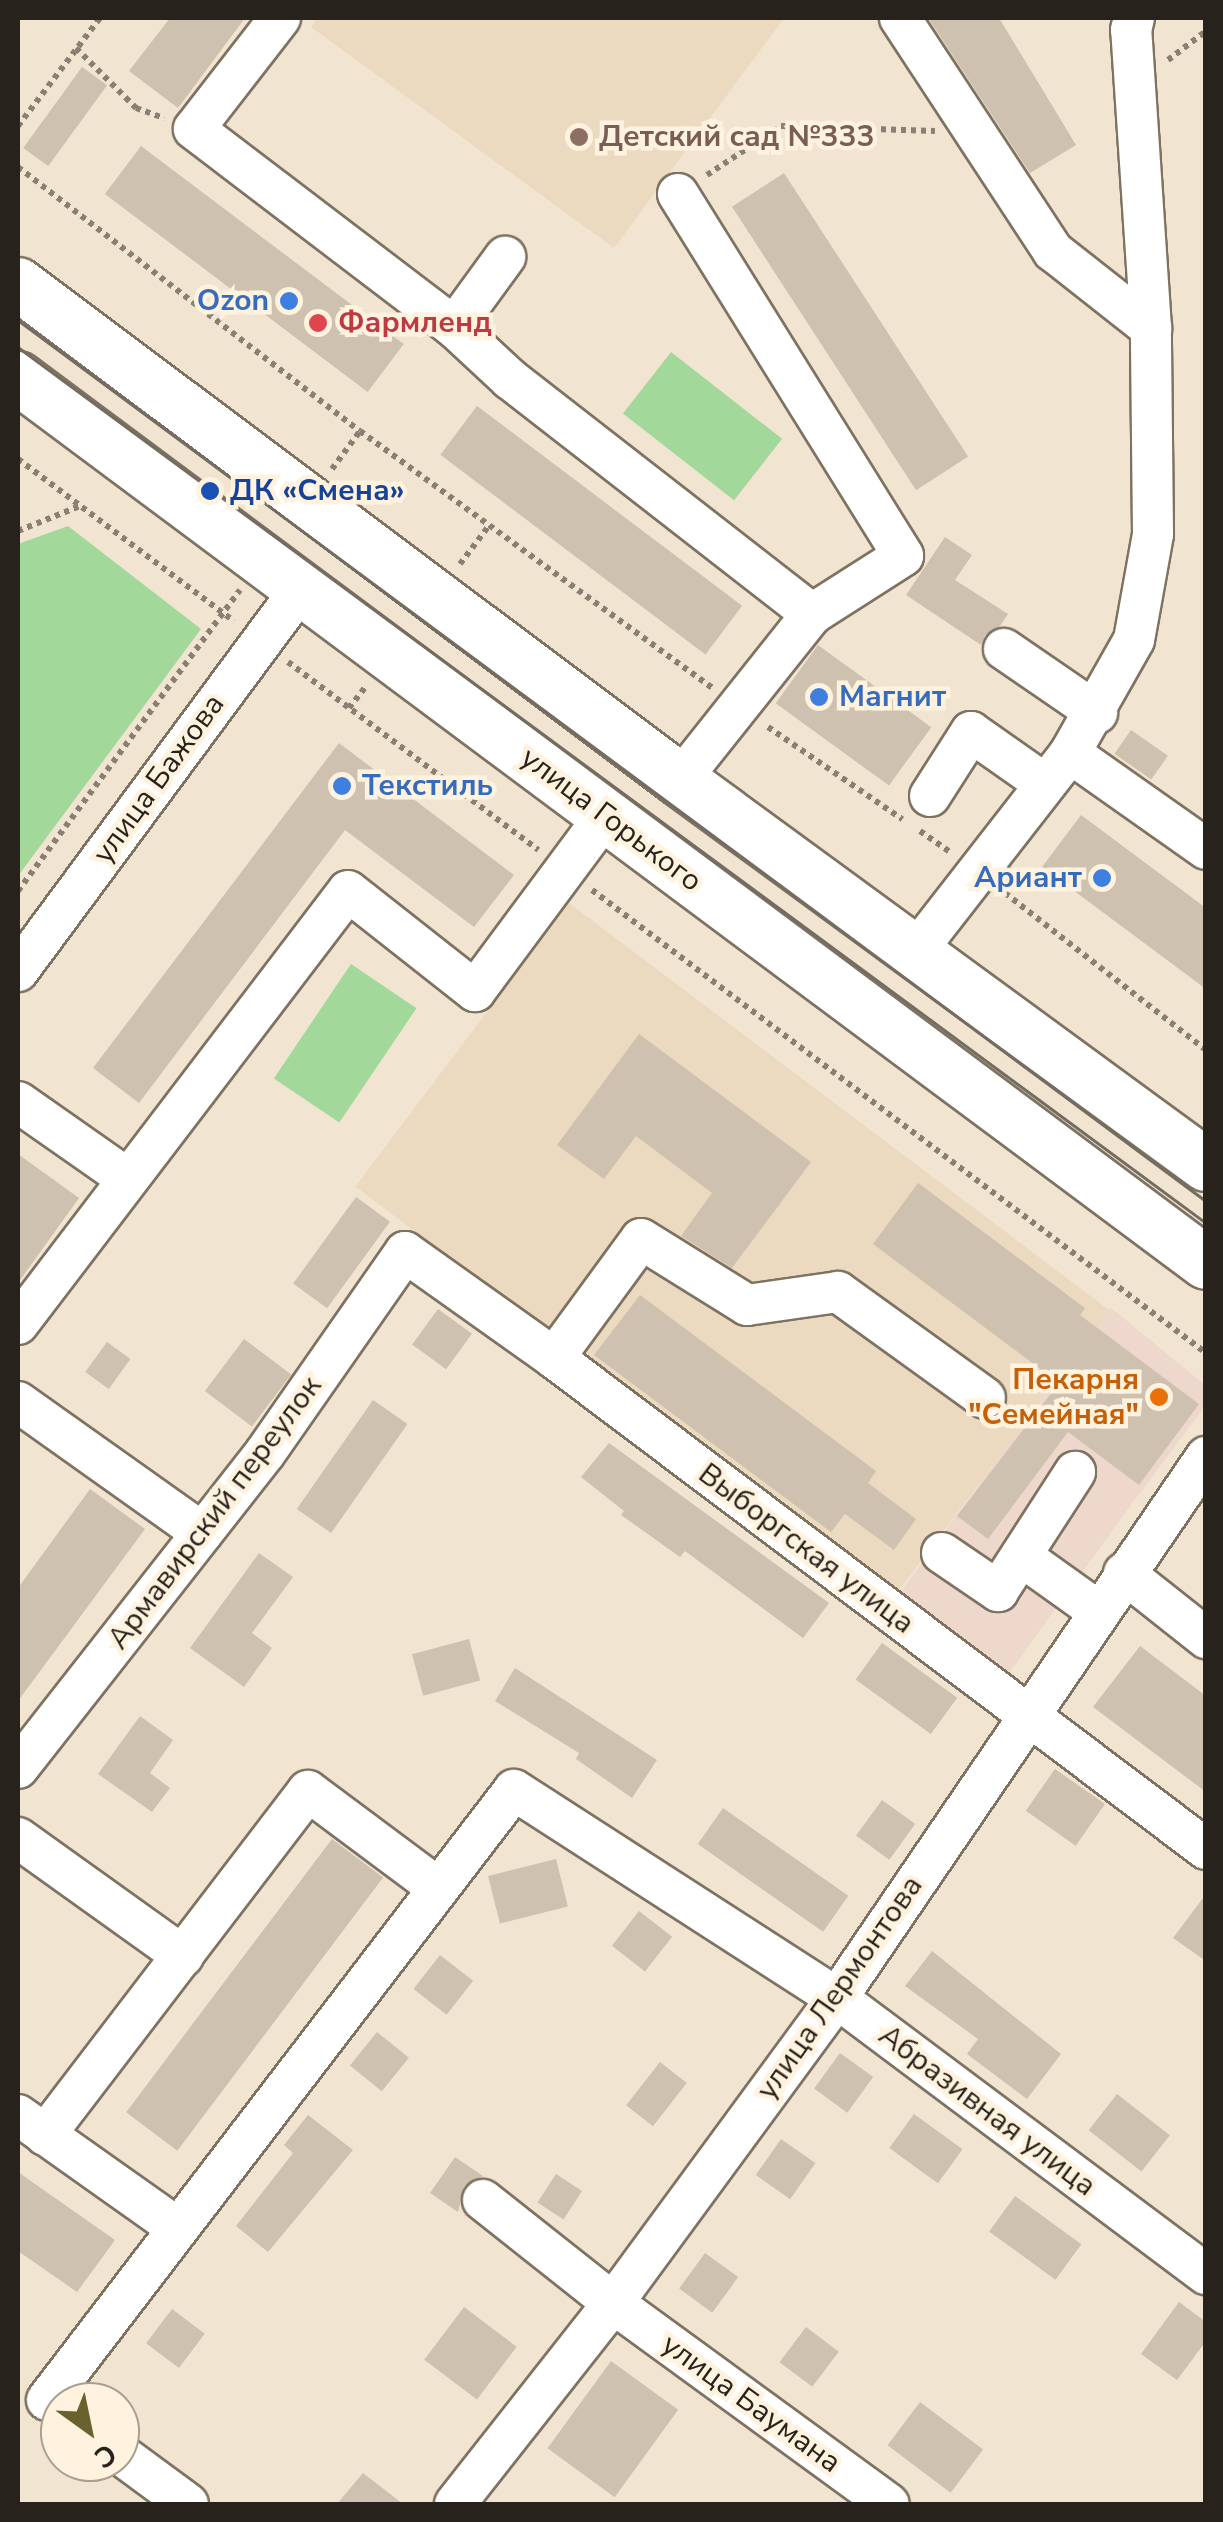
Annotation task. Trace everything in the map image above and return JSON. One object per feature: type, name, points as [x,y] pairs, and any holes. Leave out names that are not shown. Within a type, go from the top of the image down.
[{"type":"main road","points":[[18,284],[680,780],[1206,1166]]},
{"type":"main road","name":"улица Горького","points":[[18,378],[1206,1263]]},
{"type":"main road","points":[[301,588],[346,528]]},
{"type":"street","points":[[280,18],[194,129],[454,327],[510,379],[812,614]]},
{"type":"street","points":[[900,18],[1053,251],[1151,328]]},
{"type":"street","points":[[916,951],[1097,713],[1134,640],[1153,534],[1151,328],[1131,30],[1134,18]]},
{"type":"street","points":[[678,194],[903,556],[812,614],[680,780]]},
{"type":"street","points":[[454,327],[504,257]]},
{"type":"street","name":"улица Бажова","points":[[18,970],[301,588]]},
{"type":"street","points":[[1004,649],[1097,713]]},
{"type":"street","points":[[930,796],[971,732],[1058,768],[1206,850]]},
{"type":"street","points":[[18,1324],[348,891],[475,991],[606,816]]},
{"type":"street","points":[[18,1102],[128,1178]]},
{"type":"street","points":[[554,1358],[640,1239],[747,1305],[838,1292],[984,1398]]},
{"type":"street","name":"Выборгская улица","points":[[405,1252],[554,1358],[1206,1849]]},
{"type":"street","name":"Армавирский переулок","points":[[18,1768],[265,1453],[405,1252]]},
{"type":"street","points":[[18,1402],[202,1533]]},
{"type":"street","name":"улица Лермонтова","points":[[455,2504],[613,2303],[837,1998],[1098,1610],[1206,1457]]},
{"type":"street","points":[[942,1554],[998,1590],[1076,1472]]},
{"type":"street","points":[[1021,1556],[1098,1610]]},
{"type":"street","points":[[1124,1573],[1206,1638]]},
{"type":"street","name":"Абразивная улица","points":[[438,1888],[514,1790],[837,1998],[1206,2274]]},
{"type":"street","points":[[53,2382],[176,2227],[438,1888],[308,1791],[183,1956],[31,2125],[176,2227]]},
{"type":"street","points":[[18,1838],[183,1956]]},
{"type":"street","name":"улица Баумана","points":[[482,2200],[613,2303],[889,2504]]},
{"type":"street","points":[[140,2469],[188,2504]]},
{"type":"path","points":[[18,126],[100,18]]},
{"type":"path","points":[[76,48],[136,108],[194,129]]},
{"type":"path","points":[[678,194],[781,126],[976,132]]},
{"type":"path","points":[[18,167],[360,432],[740,708],[976,870],[1206,1050]]},
{"type":"path","points":[[18,459],[1206,1353]]},
{"type":"path","points":[[18,531],[80,506]]},
{"type":"path","points":[[18,891],[223,613]]},
{"type":"shaded area","name":"Детский сад №333","points":[[317,18],[784,18],[614,248],[311,27]]},
{"type":"shaded area","points":[[569,903],[1110,1310],[896,1594],[355,1187]]},
{"type":"shaded area","points":[[1111,1308],[1205,1385],[1205,1406],[1137,1497],[1028,1417]]},
{"type":"shaded area","points":[[1028,1417],[1137,1496],[1009,1673],[900,1593]]},
{"type":"green space","points":[[671,352],[782,439],[734,500],[623,413]]},
{"type":"green space","points":[[68,526],[201,629],[18,876],[18,544]]},
{"type":"green space","points":[[351,964],[416,1008],[339,1123],[274,1078]]},
{"type":"building","points":[[170,18],[245,18],[178,108],[129,71]]},
{"type":"building","points":[[928,18],[999,18],[1076,145],[1030,173]]},
{"type":"building","points":[[82,67],[107,85],[48,166],[23,148]]},
{"type":"building","points":[[141,146],[404,344],[368,392],[105,194]]},
{"type":"building","points":[[784,173],[968,456],[916,490],[732,207]]},
{"type":"building","points":[[477,406],[742,606],[705,655],[440,455]]},
{"type":"building","points":[[945,537],[972,555],[955,580],[1008,614],[1000,626],[985,635],[981,645],[906,595]]},
{"type":"building","points":[[818,645],[931,727],[889,786],[776,703]]},
{"type":"building","points":[[1131,730],[1168,756],[1151,780],[1114,754]]},
{"type":"building","points":[[339,743],[514,875],[474,927],[345,830],[139,1103],[93,1068]]},
{"type":"building","points":[[1081,815],[1206,908],[1206,989],[1042,867]]},
{"type":"building","points":[[639,1034],[811,1162],[732,1268],[681,1236],[712,1193],[636,1136],[604,1179],[557,1145]]},
{"type":"building","points":[[18,1154],[79,1198],[18,1283]]},
{"type":"building","points":[[918,1183],[1085,1308],[1080,1315],[1199,1404],[1139,1485],[1068,1432],[988,1539],[957,1516],[1059,1383],[873,1244]]},
{"type":"building","points":[[356,1197],[390,1222],[327,1308],[293,1284]]},
{"type":"building","points":[[640,1295],[876,1471],[868,1483],[916,1519],[894,1550],[845,1514],[831,1532],[594,1355]]},
{"type":"building","points":[[438,1309],[472,1334],[446,1369],[412,1345]]},
{"type":"building","points":[[244,1339],[291,1375],[252,1426],[205,1391]]},
{"type":"building","points":[[107,1342],[130,1359],[109,1389],[85,1372]]},
{"type":"building","points":[[373,1400],[407,1424],[331,1533],[297,1509]]},
{"type":"building","points":[[609,1443],[829,1603],[803,1638],[685,1551],[680,1557],[621,1515],[624,1511],[581,1477]]},
{"type":"building","points":[[90,1489],[145,1529],[18,1701],[18,1588]]},
{"type":"building","points":[[259,1553],[293,1577],[252,1633],[272,1648],[244,1687],[190,1648]]},
{"type":"building","points":[[469,1639],[480,1681],[423,1696],[412,1654]]},
{"type":"building","points":[[882,1643],[957,1698],[931,1734],[856,1679]]},
{"type":"building","points":[[1140,1646],[1206,1696],[1206,1792],[1093,1707]]},
{"type":"building","points":[[515,1668],[657,1760],[632,1798],[576,1759],[579,1753],[495,1701]]},
{"type":"building","points":[[140,1716],[173,1740],[150,1773],[170,1788],[152,1812],[98,1774]]},
{"type":"building","points":[[1055,1769],[1105,1804],[1076,1846],[1026,1811]]},
{"type":"building","points":[[882,1800],[915,1824],[889,1860],[856,1836]]},
{"type":"building","points":[[723,1808],[848,1896],[823,1932],[698,1844]]},
{"type":"building","points":[[332,1839],[383,1878],[177,2151],[126,2112]]},
{"type":"building","points":[[556,1859],[568,1907],[500,1923],[488,1876]]},
{"type":"building","points":[[1206,1894],[1206,1961],[1173,1938]]},
{"type":"building","points":[[639,1911],[672,1937],[645,1972],[612,1946]]},
{"type":"building","points":[[932,1951],[1061,2054],[1027,2099],[967,2054],[978,2039],[905,1986]]},
{"type":"building","points":[[440,1955],[473,1981],[447,2015],[414,1989]]},
{"type":"building","points":[[377,2032],[409,2058],[382,2091],[350,2065]]},
{"type":"building","points":[[840,2053],[873,2077],[847,2113],[814,2089]]},
{"type":"building","points":[[660,2062],[687,2083],[653,2126],[626,2105]]},
{"type":"building","points":[[1117,2094],[1170,2135],[1141,2171],[1089,2130]]},
{"type":"building","points":[[914,2114],[963,2149],[938,2183],[889,2148]]},
{"type":"building","points":[[308,2115],[353,2150],[268,2252],[236,2226],[293,2153],[284,2145]]},
{"type":"building","points":[[781,2139],[815,2163],[790,2199],[756,2175]]},
{"type":"building","points":[[455,2157],[483,2176],[464,2186],[458,2212],[430,2193]]},
{"type":"building","points":[[18,2172],[115,2240],[77,2292],[18,2251]]},
{"type":"building","points":[[556,2174],[582,2191],[563,2219],[537,2203]]},
{"type":"building","points":[[1015,2196],[1081,2244],[1055,2280],[989,2232]]},
{"type":"building","points":[[705,2253],[738,2277],[712,2313],[679,2289]]},
{"type":"building","points":[[1179,2302],[1206,2322],[1206,2341],[1177,2380],[1141,2354]]},
{"type":"building","points":[[464,2307],[517,2347],[477,2399],[424,2360]]},
{"type":"building","points":[[172,2309],[205,2334],[179,2368],[146,2343]]},
{"type":"building","points":[[806,2327],[839,2352],[812,2387],[780,2362]]},
{"type":"building","points":[[611,2361],[678,2410],[615,2497],[548,2448]]},
{"type":"building","points":[[920,2402],[983,2450],[951,2493],[888,2445]]},
{"type":"building","points":[[363,2473],[403,2504],[337,2504]]},
{"type":"tram line","points":[[18,320],[1206,1201]]},
{"type":"tram line","points":[[18,347],[1206,1223]]},
{"type":"place","name":"Детский сад №333","points":[[579,137]]},
{"type":"place","name":"Ozon","points":[[289,301]]},
{"type":"place","name":"Фармленд","points":[[318,323]]},
{"type":"place","name":"ДК «Смена»","points":[[210,491]]},
{"type":"place","name":"Магнит","points":[[819,697]]},
{"type":"place","name":"Текстиль","points":[[342,786]]},
{"type":"place","name":"Ариант","points":[[1102,878]]},
{"type":"place","name":"Пекарня \"Семейная\"","points":[[1159,1397]]}]
